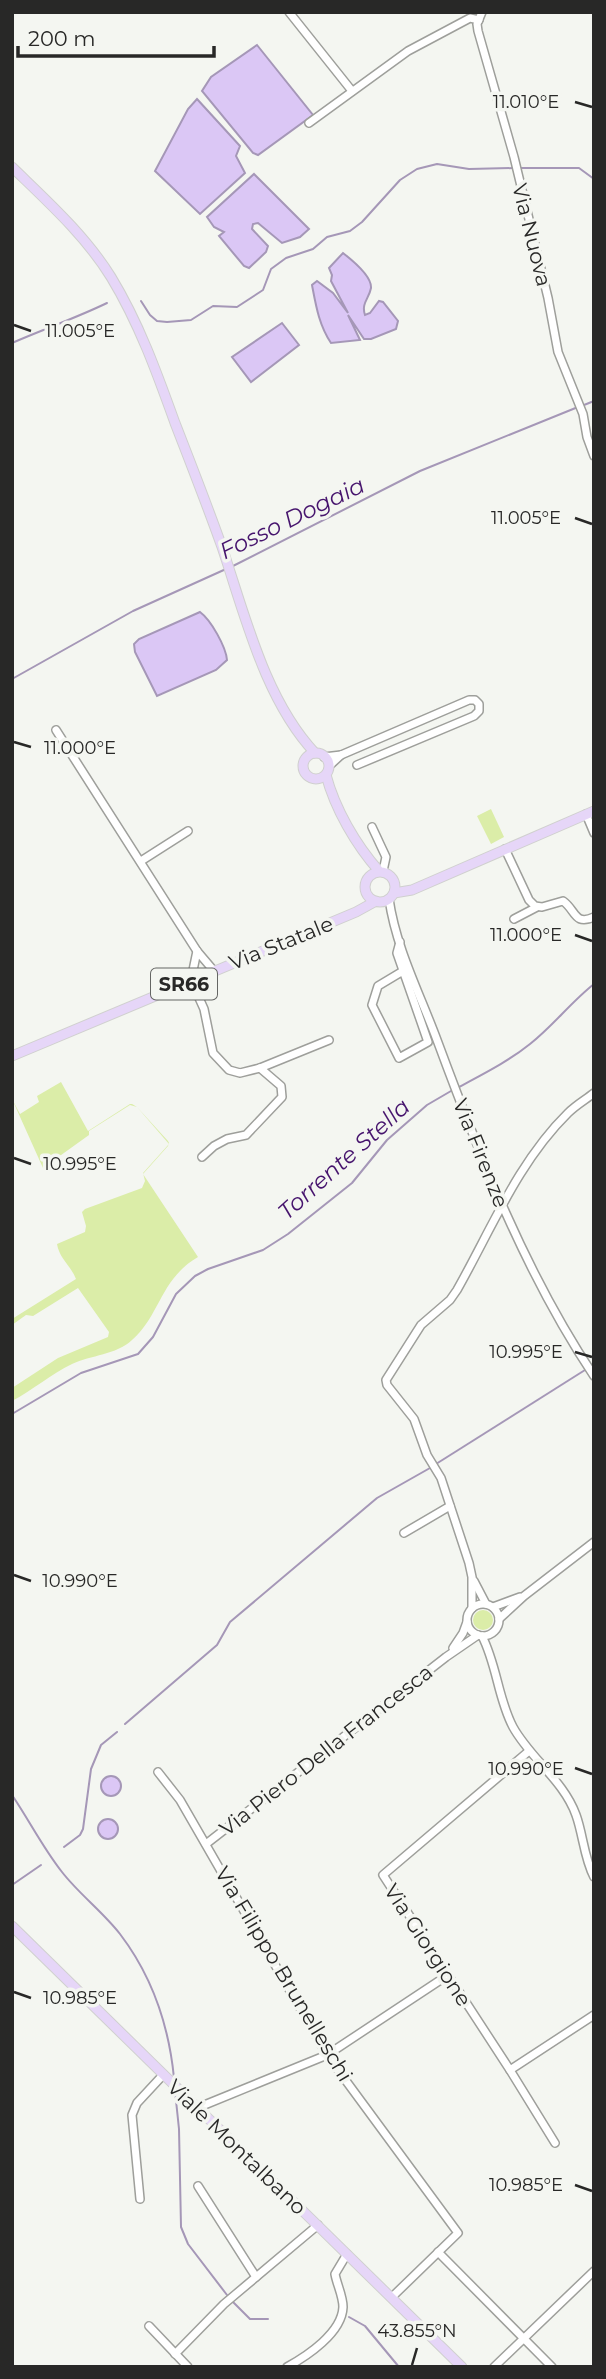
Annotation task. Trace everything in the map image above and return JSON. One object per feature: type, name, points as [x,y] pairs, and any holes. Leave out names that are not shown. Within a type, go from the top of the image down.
[{"type":"main road","points":[[12,167],[62,216],[92,251],[125,304],[154,366],[260,657],[299,737],[304,772],[332,795]]},
{"type":"main road","points":[[299,737],[323,763],[332,795],[366,856],[381,871],[390,875],[393,892]]},
{"type":"main road","points":[[304,760],[323,763]]},
{"type":"main road","points":[[315,779],[323,763]]},
{"type":"main road","name":"SR66","points":[[377,902],[393,892],[412,890],[590,813]]},
{"type":"main road","points":[[366,856],[369,876]]},
{"type":"main road","points":[[377,902],[366,892],[365,883],[369,876],[381,871]]},
{"type":"main road","name":"Via Statale","points":[[356,912],[366,892]]},
{"type":"main road","name":"Via Statale","points":[[12,1056],[377,902]]},
{"type":"main road","name":"Viale Montalbano","points":[[12,1926],[462,2367]]},
{"type":"street","points":[[289,12],[352,91]]},
{"type":"street","points":[[309,123],[408,51],[470,18],[480,16]]},
{"type":"street","name":"Via Nuova","points":[[480,16],[478,31],[516,168],[548,298],[558,352],[578,399],[594,456]]},
{"type":"street","points":[[323,763],[469,700],[475,700],[479,704],[479,712],[474,716],[357,765]]},
{"type":"street","points":[[57,730],[210,973]]},
{"type":"street","points":[[398,731],[405,746]]},
{"type":"street","points":[[590,813],[594,833]]},
{"type":"street","points":[[372,827],[385,854],[381,871]]},
{"type":"street","points":[[141,861],[188,831]]},
{"type":"street","points":[[505,849],[529,900],[537,907]]},
{"type":"street","points":[[392,919],[393,892]]},
{"type":"street","points":[[514,919],[537,907],[563,901],[579,919],[594,917]]},
{"type":"street","points":[[377,902],[392,919]]},
{"type":"street","name":"Via Firenze","points":[[392,919],[447,1068],[502,1205],[525,1256],[594,1376]]},
{"type":"street","points":[[400,941],[397,953],[428,1042],[399,1058],[372,1004],[378,986],[403,971]]},
{"type":"street","points":[[197,951],[191,980],[204,1009],[211,1046],[218,1061],[234,1072],[260,1069],[329,1040]]},
{"type":"street","points":[[195,960],[210,973]]},
{"type":"street","points":[[202,1157],[227,1139],[246,1135],[282,1097],[281,1086],[260,1069]]},
{"type":"street","points":[[499,1619],[472,1577],[441,1478],[427,1455],[414,1419],[386,1381],[421,1325],[450,1300],[457,1290],[527,1163],[562,1121],[594,1093]]},
{"type":"street","points":[[404,1533],[450,1506]]},
{"type":"street","points":[[490,1651],[492,1633],[499,1619],[524,1596],[594,1542]]},
{"type":"street","points":[[446,1657],[461,1637],[472,1608],[472,1577]]},
{"type":"street","points":[[472,1608],[524,1596]]},
{"type":"street","points":[[467,1622],[472,1631],[480,1635],[490,1651],[512,1726],[576,1812],[594,1877]]},
{"type":"street","points":[[480,1635],[492,1633]]},
{"type":"street","name":"Via Piero Della Francesca","points":[[206,1844],[446,1657],[480,1635]]},
{"type":"street","name":"Via Giorgione","points":[[529,1751],[383,1875],[555,2143]]},
{"type":"street","name":"Via Filippo Brunelleschi","points":[[158,1772],[180,1800],[327,2055],[458,2232],[392,2297]]},
{"type":"street","points":[[197,2108],[327,2055],[448,1975]]},
{"type":"street","points":[[509,2070],[594,2015]]},
{"type":"street","points":[[140,2199],[132,2115],[137,2103],[165,2077]]},
{"type":"street","points":[[198,2186],[257,2277]]},
{"type":"street","points":[[175,2354],[217,2311],[318,2225]]},
{"type":"street","points":[[438,2252],[552,2367]]},
{"type":"street","points":[[287,2367],[306,2356],[338,2323],[343,2307],[335,2274],[348,2254]]},
{"type":"street","points":[[494,2367],[521,2338],[594,2271]]},
{"type":"street","points":[[149,2326],[188,2367]]},
{"type":"green space","points":[[491,809],[504,837],[491,844],[477,816]]},
{"type":"green space","points":[[61,1082],[88,1131],[130,1104],[137,1107],[130,1105],[89,1131],[89,1135],[43,1168],[12,1099],[20,1114],[39,1102],[37,1096]]},
{"type":"green space","points":[[143,1175],[198,1257],[176,1276],[149,1320],[126,1345],[72,1364],[12,1401],[12,1388],[58,1358],[108,1337],[109,1332],[78,1288],[33,1316],[26,1315],[12,1325],[12,1319],[76,1279],[60,1254],[57,1244],[85,1232],[82,1212],[85,1209],[142,1188],[145,1181]]},
{"type":"green space","points":[[483,1610],[490,1613],[493,1620],[490,1627],[483,1630],[476,1627],[473,1620],[476,1613]]},
{"type":"shaded area","points":[[257,45],[313,115],[258,155],[253,153],[202,91],[211,77]]},
{"type":"shaded area","points":[[197,99],[240,146],[236,156],[245,173],[200,214],[155,171],[188,109]]},
{"type":"shaded area","points":[[254,174],[309,229],[300,237],[282,243],[258,223],[253,224],[252,229],[268,246],[266,252],[249,268],[244,266],[219,236],[224,232],[214,227],[207,217]]},
{"type":"shaded area","points":[[343,253],[361,269],[370,283],[370,292],[364,307],[365,315],[370,313],[379,301],[383,302],[398,321],[396,329],[364,339],[348,315],[360,340],[331,343],[321,322],[312,285],[317,281],[333,293],[348,313],[331,281],[329,268]]},
{"type":"shaded area","points":[[282,323],[299,345],[251,382],[232,357]]},
{"type":"shaded area","points":[[200,612],[217,634],[227,660],[216,670],[157,696],[135,652],[134,644],[139,639]]},
{"type":"shaded area","points":[[111,1776],[118,1779],[121,1786],[118,1793],[111,1796],[104,1793],[101,1786],[104,1779]]},
{"type":"shaded area","points":[[108,1819],[115,1822],[118,1829],[115,1836],[108,1839],[101,1836],[98,1829],[101,1822]]},
{"type":"waterway","points":[[141,301],[157,321],[167,322],[191,320],[213,306],[237,307],[263,290],[271,269],[286,258],[313,249],[327,237],[350,231],[362,222],[400,180],[417,169],[437,164],[469,169],[514,168]]},
{"type":"waterway","points":[[519,168],[579,168],[594,179]]},
{"type":"waterway","points":[[12,343],[107,303]]},
{"type":"waterway","name":"Fosso Dogaia","points":[[584,405],[594,401]]},
{"type":"waterway","name":"Fosso Dogaia","points":[[231,567],[420,471],[578,407]]},
{"type":"waterway","name":"Fosso Dogaia","points":[[12,679],[133,611],[226,569]]},
{"type":"waterway","name":"Torrente Stella","points":[[459,1087],[522,1050],[594,984]]},
{"type":"waterway","name":"Torrente Stella","points":[[12,1414],[81,1373],[138,1354],[153,1337],[176,1294],[195,1276],[263,1250],[288,1234],[352,1183],[387,1140],[427,1105],[451,1091]]},
{"type":"waterway","points":[[436,1464],[585,1370]]},
{"type":"waterway","points":[[125,1724],[217,1645],[230,1622],[377,1498],[430,1468]]},
{"type":"waterway","points":[[64,1847],[80,1835],[83,1829],[91,1769],[101,1745],[117,1732]]},
{"type":"waterway","points":[[12,1795],[55,1863],[120,1934],[141,1967],[163,2021],[174,2078]]},
{"type":"waterway","points":[[12,1885],[41,1865]]},
{"type":"waterway","points":[[175,2091],[179,2129],[181,2227],[188,2244],[227,2295]]},
{"type":"waterway","points":[[233,2302],[250,2319],[268,2319]]},
{"type":"waterway","points":[[349,2317],[365,2326],[399,2367]]}]
